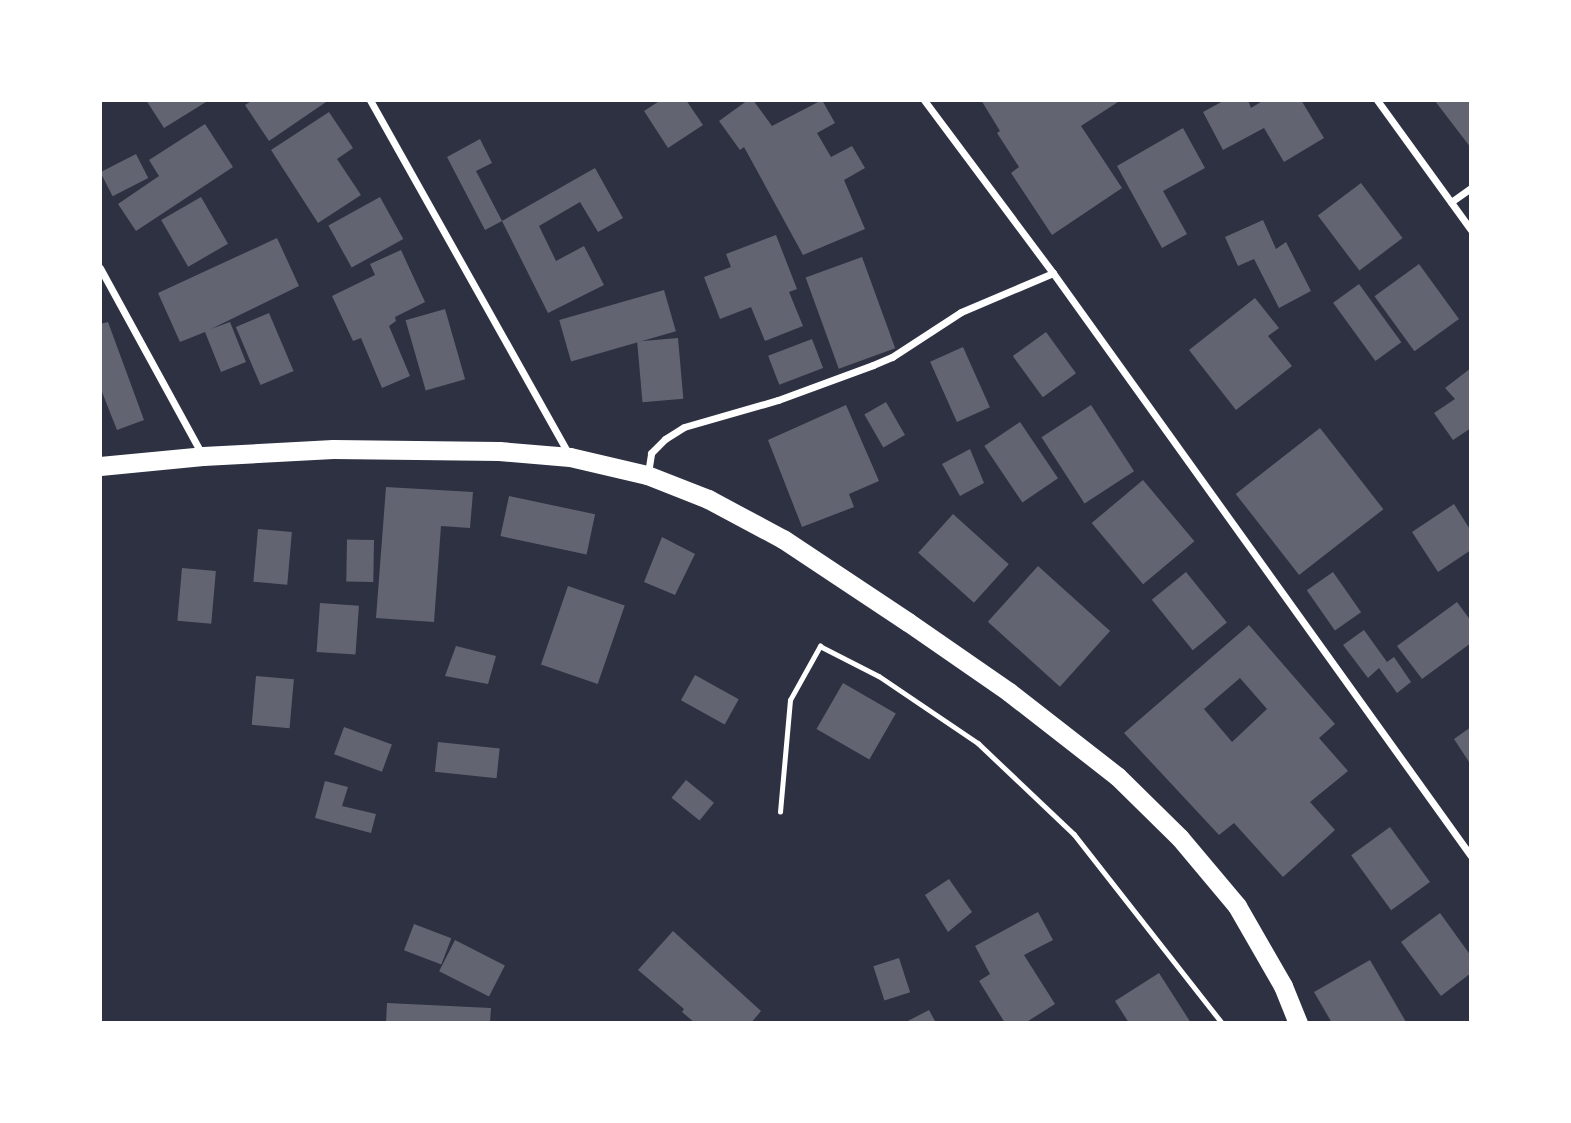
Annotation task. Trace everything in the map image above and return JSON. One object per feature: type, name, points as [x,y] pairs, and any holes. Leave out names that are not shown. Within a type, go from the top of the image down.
[{"type":"highway","points":[[100,466],[202,456],[333,449],[499,451],[570,457],[647,475],[708,499],[783,539],[1009,692],[1117,776],[1180,838],[1237,906],[1283,986],[1298,1023]]},
{"type":"street","points":[[370,100],[570,457]]},
{"type":"street","points":[[924,100],[1053,273],[1471,856]]},
{"type":"street","points":[[1377,100],[1471,230]]},
{"type":"street","points":[[1451,202],[1471,188]]},
{"type":"street","points":[[100,268],[202,456]]},
{"type":"street","points":[[647,475],[652,453],[665,439],[684,427],[778,400],[873,365],[892,357],[961,312],[1053,273]]},
{"type":"path","points":[[780,812],[790,700],[820,646],[879,676],[988,752],[1074,834],[1222,1023]]},
{"type":"building","points":[[146,100],[205,100],[206,102],[164,128]]},
{"type":"building","points":[[253,100],[329,100],[269,141],[245,105]]},
{"type":"building","points":[[661,100],[686,100],[703,125],[668,148],[644,111]]},
{"type":"building","points":[[748,100],[753,100],[772,126],[822,100],[835,123],[817,133],[831,157],[852,146],[865,168],[844,180],[865,229],[803,255],[744,147],[740,150],[719,121]]},
{"type":"building","points":[[981,100],[1121,100],[1081,126],[1122,188],[1052,235],[1011,173],[1019,167],[997,133],[1000,131]]},
{"type":"building","points":[[1225,100],[1248,100],[1251,108],[1264,100],[1301,100],[1324,138],[1284,162],[1264,128],[1223,150],[1203,112]]},
{"type":"building","points":[[1471,100],[1471,148],[1435,101]]},
{"type":"building","points":[[329,112],[353,148],[337,159],[361,195],[318,223],[271,150]]},
{"type":"building","points":[[205,124],[233,167],[136,231],[118,204],[159,176],[149,160]]},
{"type":"building","points":[[1183,128],[1205,168],[1163,191],[1187,234],[1162,248],[1117,166]]},
{"type":"building","points":[[480,139],[492,163],[476,171],[502,221],[485,230],[447,157]]},
{"type":"building","points":[[136,154],[148,178],[113,196],[100,172]]},
{"type":"building","points":[[595,168],[623,218],[598,232],[580,202],[539,226],[556,261],[584,246],[604,285],[548,313],[502,221]]},
{"type":"building","points":[[1361,183],[1403,238],[1359,271],[1318,215]]},
{"type":"building","points":[[201,197],[228,244],[188,267],[161,220]]},
{"type":"building","points":[[380,197],[403,239],[352,268],[328,226]]},
{"type":"building","points":[[1263,220],[1276,249],[1286,242],[1311,291],[1279,308],[1254,259],[1238,266],[1225,237]]},
{"type":"building","points":[[776,235],[797,289],[789,292],[803,326],[765,341],[751,307],[720,319],[704,277],[731,267],[726,254]]},
{"type":"building","points":[[277,238],[299,286],[211,329],[230,322],[246,362],[221,372],[205,332],[180,342],[158,293]]},
{"type":"building","points":[[401,250],[425,302],[395,317],[396,321],[389,326],[410,376],[382,388],[361,338],[353,341],[332,296],[375,275],[370,264]]},
{"type":"building","points":[[862,257],[895,348],[839,369],[806,278]]},
{"type":"building","points":[[1419,264],[1459,319],[1414,351],[1375,296]]},
{"type":"building","points":[[1359,284],[1401,342],[1375,361],[1333,303]]},
{"type":"building","points":[[664,290],[676,331],[571,361],[559,320]]},
{"type":"building","points":[[1255,298],[1279,328],[1268,336],[1292,366],[1236,410],[1189,350]]},
{"type":"building","points":[[445,309],[465,379],[426,390],[406,320]]},
{"type":"building","points":[[269,313],[294,371],[260,385],[236,327]]},
{"type":"building","points":[[108,322],[144,420],[117,430],[100,387],[100,324]]},
{"type":"building","points":[[1046,332],[1076,373],[1043,397],[1013,356]]},
{"type":"building","points":[[678,338],[683,399],[642,402],[637,342]]},
{"type":"building","points":[[812,339],[823,368],[779,385],[768,356]]},
{"type":"building","points":[[963,347],[990,407],[957,422],[930,362]]},
{"type":"building","points":[[1471,368],[1471,428],[1453,440],[1434,413],[1455,399],[1445,388]]},
{"type":"building","points":[[886,402],[905,435],[883,447],[864,414]]},
{"type":"building","points":[[846,405],[879,481],[849,494],[854,507],[802,527],[768,440]]},
{"type":"building","points":[[1091,405],[1134,471],[1085,503],[1042,437]]},
{"type":"building","points":[[1020,422],[1058,478],[1022,502],[984,446]]},
{"type":"building","points":[[1320,428],[1383,509],[1299,575],[1236,494]]},
{"type":"building","points":[[970,449],[984,483],[960,496],[942,464]]},
{"type":"building","points":[[1143,480],[1194,541],[1143,584],[1092,523]]},
{"type":"building","points":[[386,487],[473,492],[470,528],[441,526],[434,622],[376,618]]},
{"type":"building","points":[[509,496],[595,514],[587,554],[500,536]]},
{"type":"building","points":[[1454,504],[1471,531],[1471,550],[1438,572],[1412,532]]},
{"type":"building","points":[[953,514],[1009,564],[974,603],[918,553]]},
{"type":"building","points":[[258,529],[292,532],[287,585],[253,582]]},
{"type":"building","points":[[662,537],[695,554],[675,595],[644,582]]},
{"type":"building","points":[[347,540],[374,540],[373,582],[346,582]]},
{"type":"building","points":[[1038,566],[1110,631],[1060,687],[988,622]]},
{"type":"building","points":[[182,568],[216,571],[211,624],[177,621]]},
{"type":"building","points":[[1186,572],[1227,623],[1193,650],[1152,600]]},
{"type":"building","points":[[1333,572],[1361,612],[1335,630],[1307,590]]},
{"type":"building","points":[[568,586],[625,606],[598,684],[541,664]]},
{"type":"building","points":[[1457,602],[1471,621],[1471,643],[1422,679],[1397,646]]},
{"type":"building","points":[[320,603],[359,606],[355,655],[317,652]]},
{"type":"building","points":[[1249,625],[1335,724],[1319,738],[1348,771],[1310,802],[1335,830],[1283,877],[1234,823],[1219,835],[1124,733]],"holes":[[[1240,678],[1267,709],[1232,742],[1204,709]]]},
{"type":"building","points":[[1364,630],[1387,662],[1394,657],[1411,682],[1397,693],[1379,668],[1368,678],[1343,645]]},
{"type":"building","points":[[456,646],[496,656],[488,684],[445,676]]},
{"type":"building","points":[[695,675],[739,699],[725,725],[681,700]]},
{"type":"building","points":[[256,676],[294,679],[290,728],[252,725]]},
{"type":"building","points":[[843,683],[896,714],[869,759],[816,729]]},
{"type":"building","points":[[344,727],[392,744],[382,772],[334,754]]},
{"type":"building","points":[[1471,727],[1471,765],[1454,739]]},
{"type":"building","points":[[438,742],[500,748],[497,778],[435,772]]},
{"type":"building","points":[[686,780],[714,803],[700,821],[672,798]]},
{"type":"building","points":[[325,781],[348,787],[342,806],[376,814],[371,833],[315,818]]},
{"type":"building","points":[[1390,827],[1430,882],[1391,910],[1351,855]]},
{"type":"building","points":[[949,879],[972,912],[948,932],[925,895]]},
{"type":"building","points":[[1038,912],[1053,940],[1024,955],[1055,1004],[1025,1023],[1005,1023],[979,981],[990,974],[975,946]]},
{"type":"building","points":[[1440,913],[1471,956],[1471,973],[1441,996],[1401,942]]},
{"type":"building","points":[[414,924],[451,938],[441,964],[404,950]]},
{"type":"building","points":[[673,931],[761,1011],[751,1023],[695,1023],[682,1012],[684,1009],[638,970]]},
{"type":"building","points":[[455,940],[505,965],[489,997],[439,971]]},
{"type":"building","points":[[899,958],[910,992],[884,1001],[873,966]]},
{"type":"building","points":[[1370,960],[1406,1022],[1332,1023],[1314,992]]},
{"type":"building","points":[[1159,973],[1191,1023],[1129,1023],[1115,1001]]},
{"type":"building","points":[[387,1003],[491,1008],[490,1023],[386,1023]]},
{"type":"building","points":[[929,1010],[936,1023],[904,1023]]}]
